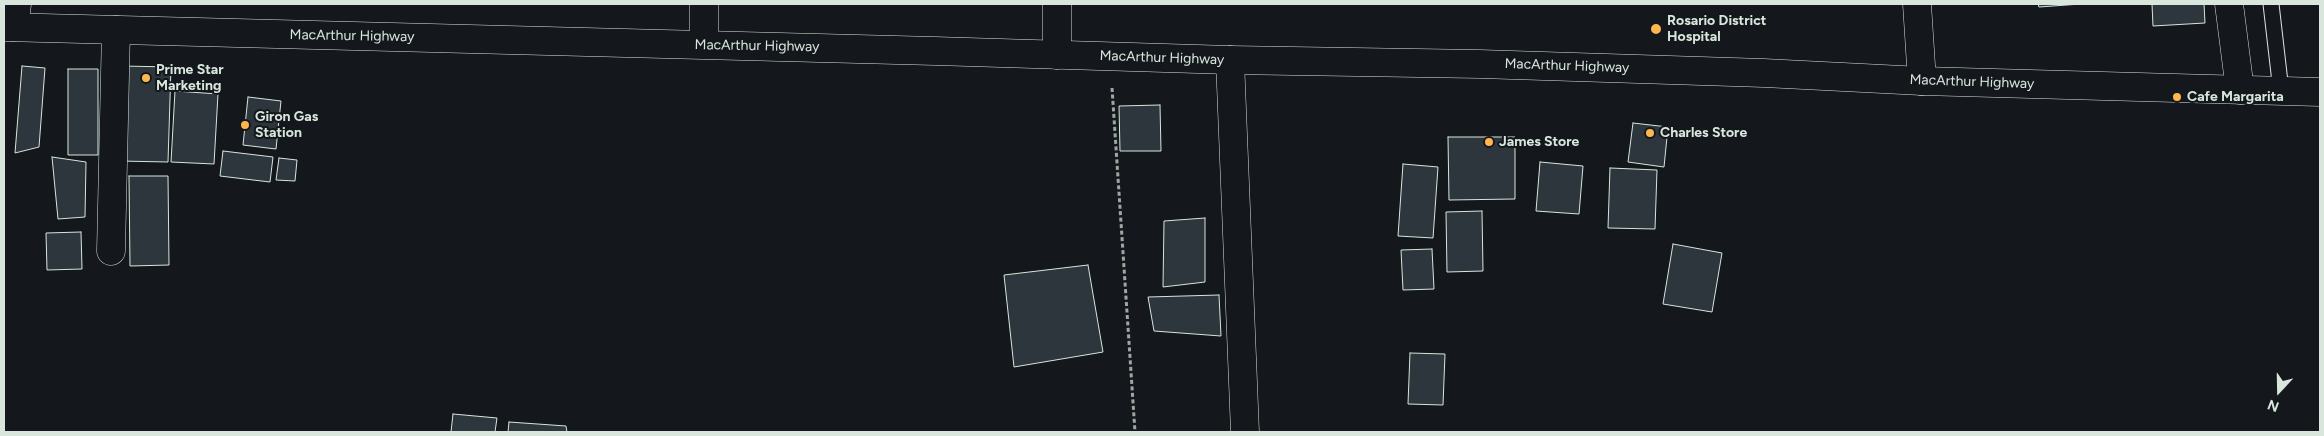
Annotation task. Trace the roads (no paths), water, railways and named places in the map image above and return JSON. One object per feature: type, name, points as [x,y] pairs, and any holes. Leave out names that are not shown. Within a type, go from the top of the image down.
[{"type":"main road","points":[[704,4],[704,44]]},
{"type":"main road","points":[[1057,4],[1057,55]]},
{"type":"main road","points":[[1917,4],[1922,81]]},
{"type":"main road","points":[[2229,4],[2240,90]]},
{"type":"main road","name":"MacArthur Highway","points":[[12,19],[116,30],[704,44],[1230,60],[1490,64],[1922,81],[2320,92]]},
{"type":"main road","points":[[111,252],[116,30]]},
{"type":"main road","points":[[1230,60],[1245,432]]},
{"type":"lane","points":[[2271,4],[2281,91]]},
{"type":"place","name":"Rosario District Hospital","points":[[1656,29]]},
{"type":"place","name":"Prime Star Marketing","points":[[146,78]]},
{"type":"place","name":"Cafe Margarita","points":[[2177,97]]},
{"type":"place","name":"Giron Gas Station","points":[[245,125]]},
{"type":"place","name":"Charles Store","points":[[1650,133]]},
{"type":"place","name":"James Store","points":[[1489,142]]}]
